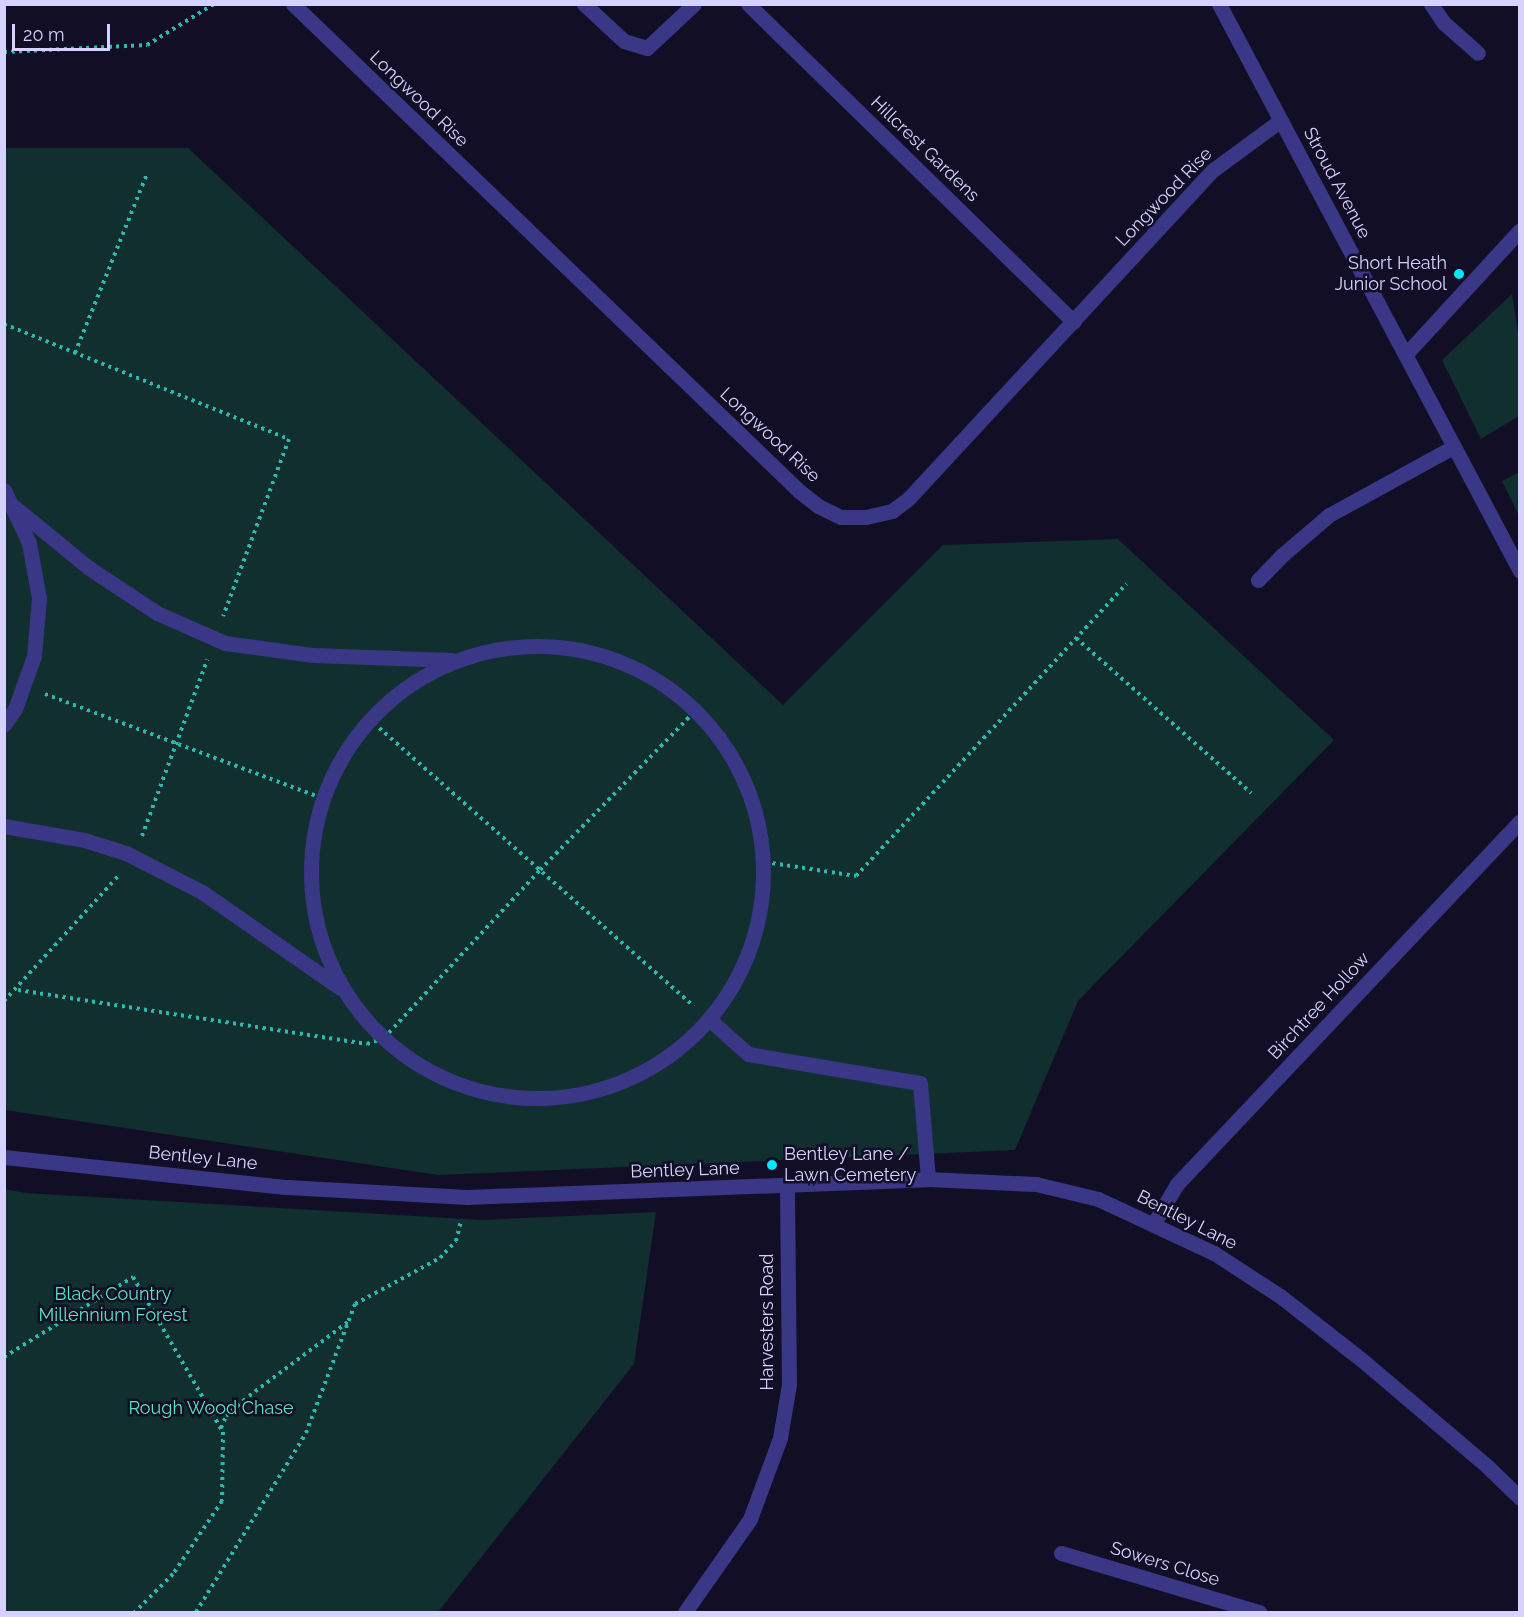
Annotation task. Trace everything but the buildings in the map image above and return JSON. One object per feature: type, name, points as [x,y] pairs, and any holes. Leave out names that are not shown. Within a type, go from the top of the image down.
[{"type":"street","name":"Longwood Rise","points":[[293,4],[799,491],[818,506],[841,516],[866,518],[892,511],[909,498],[1213,170],[1281,120]]},
{"type":"street","points":[[584,4],[624,41],[647,48],[694,4]]},
{"type":"street","name":"Hillcrest Gardens","points":[[748,4],[1074,322]]},
{"type":"street","points":[[1431,4],[1444,22],[1478,52]]},
{"type":"street","name":"Stroud Avenue","points":[[1226,7],[1281,120],[1520,571]]},
{"type":"street","points":[[1406,354],[1520,230]]},
{"type":"street","points":[[1258,580],[1281,556],[1329,515],[1453,447]]},
{"type":"street","points":[[4,490],[29,543],[39,598],[34,656],[15,709],[4,725]]},
{"type":"street","points":[[12,505],[89,568],[157,613],[225,642],[313,656],[461,660]]},
{"type":"street","points":[[541,645],[598,653],[651,675],[696,710],[732,754],[755,806],[765,862],[760,919],[742,972],[710,1020],[668,1058],[617,1085],[562,1098],[505,1097],[449,1082],[400,1054],[359,1014],[329,965],[313,910],[310,854],[322,798],[347,747],[368,718],[431,671],[461,660],[484,651],[541,645]]},
{"type":"street","name":"Birchtree Hollow","points":[[1154,1223],[1177,1184],[1520,821]]},
{"type":"street","points":[[4,826],[84,840],[126,853],[202,892],[347,993]]},
{"type":"street","points":[[710,1020],[748,1054],[920,1083],[928,1179]]},
{"type":"street","name":"Bentley Lane","points":[[4,1157],[287,1187],[467,1197],[928,1179],[1036,1184],[1098,1199],[1214,1252],[1280,1296],[1362,1360],[1488,1467],[1520,1498]]},
{"type":"street","name":"Harvesters Road","points":[[685,1612],[750,1518],[780,1438],[789,1384],[787,1185]]},
{"type":"street","name":"Sowers Close","points":[[1061,1553],[1259,1612]]},
{"type":"path","points":[[4,52],[147,45],[214,4]]},
{"type":"path","points":[[75,353],[146,176]]},
{"type":"path","points":[[765,862],[856,876],[1126,584]]},
{"type":"path","points":[[1076,638],[1251,793]]},
{"type":"path","points":[[23,686],[322,798]]},
{"type":"path","points":[[17,990],[368,1044],[384,1038],[540,870],[696,710]]},
{"type":"path","points":[[368,718],[710,1020]]},
{"type":"path","points":[[196,1612],[306,1433],[355,1304],[440,1258],[456,1242],[467,1197]]},
{"type":"path","points":[[4,1357],[133,1277],[221,1429]]},
{"type":"path","points":[[135,1612],[173,1574],[222,1501],[221,1429],[226,1416],[349,1321]]},
{"type":"green space","points":[[4,148],[188,148],[783,705],[943,545],[1118,539],[1334,740],[1078,1001],[1015,1150],[438,1175],[5,1110]]},
{"type":"green space","points":[[1512,294],[1519,338],[1519,416],[1481,439],[1442,360]]},
{"type":"green space","points":[[1519,472],[1519,516],[1502,481]]},
{"type":"green space","name":"Rough Wood Chase","points":[[4,1189],[26,1193],[483,1220],[656,1212],[634,1364],[438,1612],[5,1612]]},
{"type":"place","name":"Short Heath Junior School","points":[[1459,274]]},
{"type":"place","name":"Bentley Lane / Lawn Cemetery","points":[[772,1165]]},
{"type":"park label","name":"Black Country Millennium Forest","points":[[113,1305]]}]
